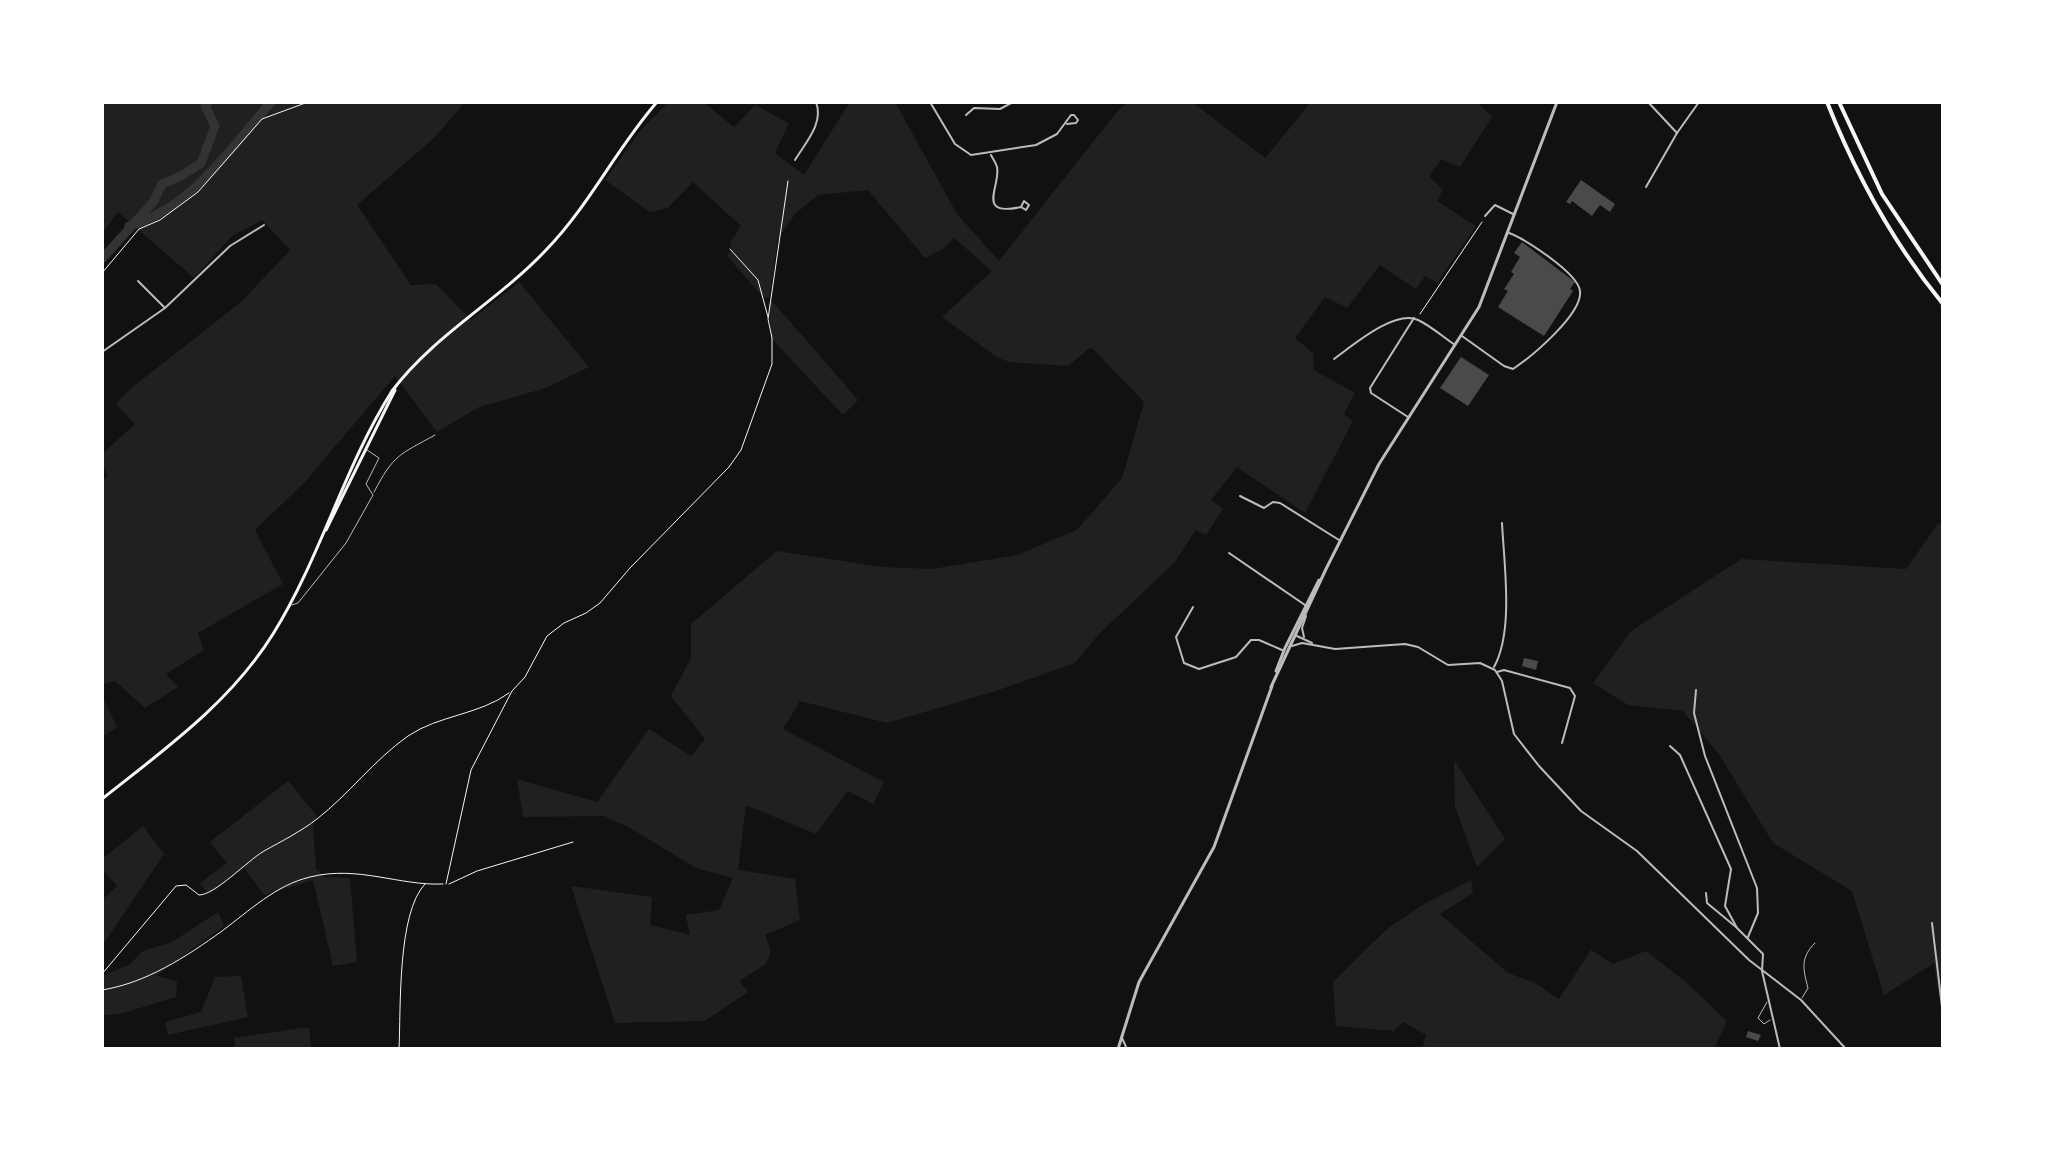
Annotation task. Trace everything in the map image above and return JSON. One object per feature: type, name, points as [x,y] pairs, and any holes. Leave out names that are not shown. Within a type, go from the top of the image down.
[{"type":"highway","points":[[1827,102],[1871,199],[1943,304]]},
{"type":"highway","points":[[1839,102],[1882,194],[1943,285]]},
{"type":"main road","points":[[102,799],[215,706],[257,659],[290,605],[400,379],[415,362],[546,251],[582,207],[627,137],[657,102]]},
{"type":"street","points":[[795,160],[818,121],[820,113],[816,102]]},
{"type":"street","points":[[930,102],[955,144],[971,155],[990,154],[1047,141],[1067,124]]},
{"type":"street","points":[[966,115],[974,108],[1000,109],[1013,102]]},
{"type":"street","points":[[1118,1049],[1139,982],[1214,847],[1271,687],[1306,606],[1379,464],[1479,307],[1557,102]]},
{"type":"street","points":[[1648,102],[1677,133]]},
{"type":"street","points":[[1646,187],[1699,102]]},
{"type":"street","points":[[990,154],[997,168],[992,194],[994,201],[999,208],[1006,210],[1021,207]]},
{"type":"street","points":[[1485,216],[1495,205],[1514,215]]},
{"type":"street","points":[[102,352],[130,329],[165,308],[230,246],[264,225]]},
{"type":"street","points":[[1462,336],[1513,369],[1555,333],[1579,299],[1581,293],[1577,281],[1526,240],[1508,233]]},
{"type":"street","points":[[138,281],[165,308]]},
{"type":"street","points":[[1334,359],[1384,325],[1403,317],[1415,318],[1456,346]]},
{"type":"street","points":[[1409,418],[1371,393],[1370,388],[1415,318]]},
{"type":"street","points":[[1240,496],[1264,508],[1273,502],[1280,503],[1340,541]]},
{"type":"street","points":[[1493,668],[1500,656],[1506,605],[1502,523]]},
{"type":"street","points":[[1229,553],[1306,606]]},
{"type":"street","points":[[1308,641],[1302,631],[1326,569]]},
{"type":"street","points":[[1193,607],[1176,637],[1181,657],[1191,667],[1199,669],[1236,657],[1251,640],[1287,650],[1303,643]]},
{"type":"street","points":[[1293,636],[1306,616]]},
{"type":"street","points":[[1293,636],[1317,646]]},
{"type":"street","points":[[1293,636],[1303,643],[1335,649],[1405,644],[1418,647],[1448,665],[1480,663],[1493,668],[1503,689],[1514,734],[1539,766],[1581,811],[1637,851],[1762,971],[1801,1000],[1846,1049]]},
{"type":"street","points":[[1497,672],[1504,670],[1570,688],[1575,696],[1562,743]]},
{"type":"street","points":[[1696,690],[1694,713],[1705,756],[1757,888],[1758,913],[1747,938]]},
{"type":"street","points":[[1670,746],[1680,755],[1731,869],[1725,906],[1737,928],[1763,954],[1762,971],[1780,1049]]},
{"type":"street","points":[[1706,893],[1707,903],[1737,928]]},
{"type":"street","points":[[1932,923],[1943,1015]]},
{"type":"street","points":[[1121,1037],[1127,1049]]},
{"type":"lane","points":[[290,605],[298,603],[346,543],[388,465],[396,457],[435,435]]},
{"type":"lane","points":[[365,449],[379,458],[366,484],[373,495]]},
{"type":"lane","points":[[1801,1000],[1808,988],[1804,956],[1815,943]]},
{"type":"lane","points":[[1769,1000],[1758,1018],[1764,1024],[1773,1018]]},
{"type":"path","points":[[102,273],[139,229],[160,220],[198,192],[262,119],[308,102]]},
{"type":"path","points":[[768,319],[788,181]]},
{"type":"path","points":[[1415,318],[1485,216]]},
{"type":"path","points":[[102,974],[176,886],[186,885],[199,895],[208,893],[252,858],[319,818],[407,737],[436,721],[498,701],[512,691],[525,677],[547,636],[600,603],[729,467],[741,450],[772,364],[772,338],[765,297],[758,280],[730,249]]},
{"type":"path","points":[[446,884],[471,770],[512,691]]},
{"type":"path","points":[[102,990],[159,971],[222,931],[261,901],[311,876],[373,874],[426,884],[446,884],[477,871],[573,842]]},
{"type":"path","points":[[399,1049],[403,956],[408,923],[417,896],[426,884]]},
{"type":"shaded area","points":[[102,102],[465,102],[434,138],[357,205],[411,285],[436,284],[471,320],[519,282],[589,367],[546,388],[479,407],[437,432],[395,376],[304,483],[255,530],[283,584],[198,633],[204,650],[166,674],[178,687],[145,708],[115,681],[102,684],[102,481],[108,476],[102,465],[102,454],[135,424],[116,404],[130,389],[241,302],[290,250],[262,220],[232,236],[194,278],[118,212],[102,234]]},
{"type":"shaded area","points":[[668,102],[703,102],[734,127],[755,105],[789,123],[775,153],[804,175],[850,102],[895,102],[957,214],[999,261],[1119,109],[1129,102],[1192,102],[1265,158],[1311,102],[1477,102],[1492,117],[1460,167],[1441,159],[1429,177],[1443,189],[1437,201],[1476,226],[1437,283],[1425,276],[1416,289],[1380,265],[1347,308],[1325,297],[1295,338],[1313,353],[1314,370],[1355,393],[1344,414],[1353,421],[1305,513],[1237,467],[1211,500],[1223,509],[1206,535],[1196,530],[1174,563],[1098,635],[1075,663],[996,691],[887,723],[800,701],[783,729],[884,782],[873,804],[848,791],[816,834],[746,805],[738,870],[795,879],[800,920],[765,935],[771,951],[766,964],[739,981],[748,992],[705,1021],[615,1023],[571,886],[652,897],[650,925],[690,935],[686,915],[719,910],[733,878],[696,868],[604,816],[523,817],[517,779],[597,802],[649,729],[691,756],[705,739],[671,696],[691,658],[691,624],[777,551],[882,567],[932,569],[1017,555],[1077,530],[1122,478],[1144,402],[1091,347],[1068,366],[1010,362],[998,358],[942,317],[992,271],[954,238],[943,249],[925,258],[868,190],[818,195],[795,214],[778,239],[769,298],[763,297],[727,256],[732,248],[730,243],[741,226],[693,182],[668,208],[650,212],[605,180],[640,131]]},
{"type":"shaded area","points":[[772,301],[858,400],[843,415],[772,339],[768,303]]},
{"type":"shaded area","points":[[1938,524],[1943,524],[1943,1049],[1934,963],[1884,995],[1852,891],[1773,843],[1719,754],[1683,711],[1628,705],[1593,683],[1631,631],[1741,559],[1906,569]]},
{"type":"shaded area","points":[[102,696],[117,727],[102,737]]},
{"type":"shaded area","points":[[1454,760],[1505,839],[1477,867],[1455,806]]},
{"type":"shaded area","points":[[288,781],[317,816],[313,826],[316,869],[325,877],[350,878],[357,962],[333,966],[313,880],[264,895],[244,868],[210,894],[199,884],[227,863],[210,842]]},
{"type":"shaded area","points":[[143,826],[164,854],[102,946],[102,900],[117,886],[102,872],[102,859]]},
{"type":"shaded area","points":[[1471,880],[1473,893],[1440,914],[1508,973],[1535,983],[1559,999],[1591,950],[1613,964],[1646,951],[1686,982],[1727,1021],[1714,1049],[1422,1049],[1426,1035],[1403,1022],[1394,1031],[1336,1026],[1333,982],[1387,929],[1424,904]]},
{"type":"shaded area","points":[[218,912],[224,926],[156,976],[177,981],[176,997],[120,1014],[102,1015],[102,976],[129,965],[143,951],[172,942]]},
{"type":"shaded area","points":[[241,976],[248,1017],[168,1035],[165,1022],[201,1012],[215,977]]},
{"type":"shaded area","points":[[309,1027],[311,1048],[235,1049],[234,1038]]},
{"type":"building","points":[[1581,180],[1615,204],[1610,212],[1600,205],[1592,216],[1572,201],[1570,204],[1566,202]]},
{"type":"building","points":[[1522,242],[1575,282],[1570,289],[1573,291],[1544,336],[1498,307],[1508,291],[1504,289],[1520,257],[1514,253]]},
{"type":"building","points":[[1461,357],[1489,375],[1468,406],[1440,388]]},
{"type":"building","points":[[1524,658],[1538,661],[1536,670],[1522,666]]},
{"type":"building","points":[[1748,1031],[1761,1035],[1758,1041],[1746,1037]]},
{"type":"waterway","points":[[102,259],[154,201],[162,184],[201,163],[215,126],[205,106],[208,102]]},
{"type":"waterway","points":[[129,226],[151,218],[191,191],[225,157],[271,102]]}]
